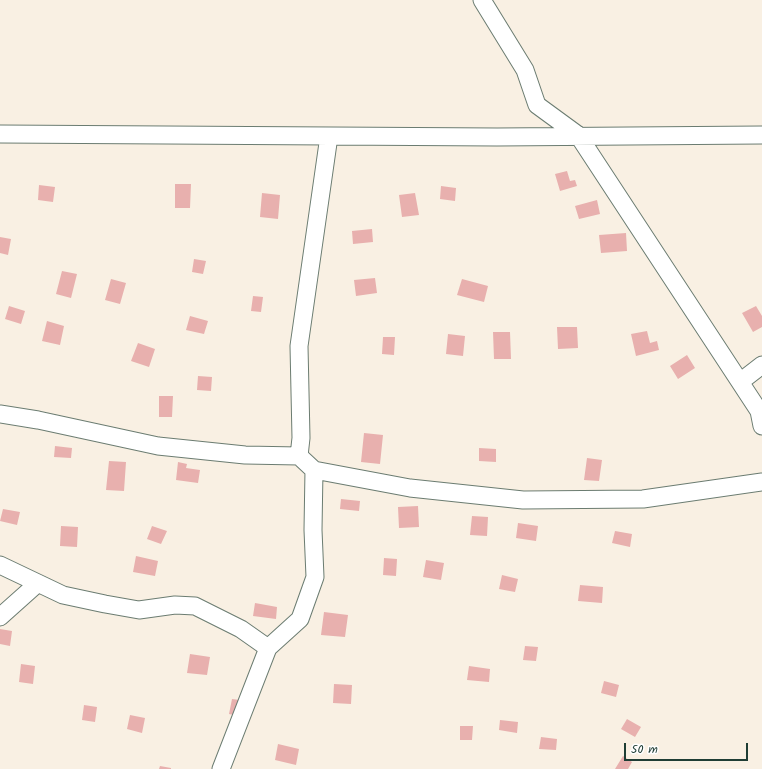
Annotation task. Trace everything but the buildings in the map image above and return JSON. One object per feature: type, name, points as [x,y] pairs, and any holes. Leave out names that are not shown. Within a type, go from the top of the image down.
[{"type":"street","points":[[482,0],[524,70],[537,105],[578,135],[759,411],[762,426]]},
{"type":"street","points":[[0,134],[497,137],[578,135],[762,135]]},
{"type":"street","points":[[299,456],[301,438],[299,346],[329,136]]},
{"type":"street","points":[[740,382],[762,365]]},
{"type":"street","points":[[0,414],[38,420],[158,446],[245,455],[299,456],[314,470],[410,488],[523,500],[643,499],[762,482]]},
{"type":"street","points":[[221,769],[268,648],[300,619],[315,577],[313,530],[314,470]]},
{"type":"street","points":[[0,565],[63,595],[139,610],[175,605],[195,606],[241,629],[268,648]]},
{"type":"street","points":[[0,617],[38,583]]}]
